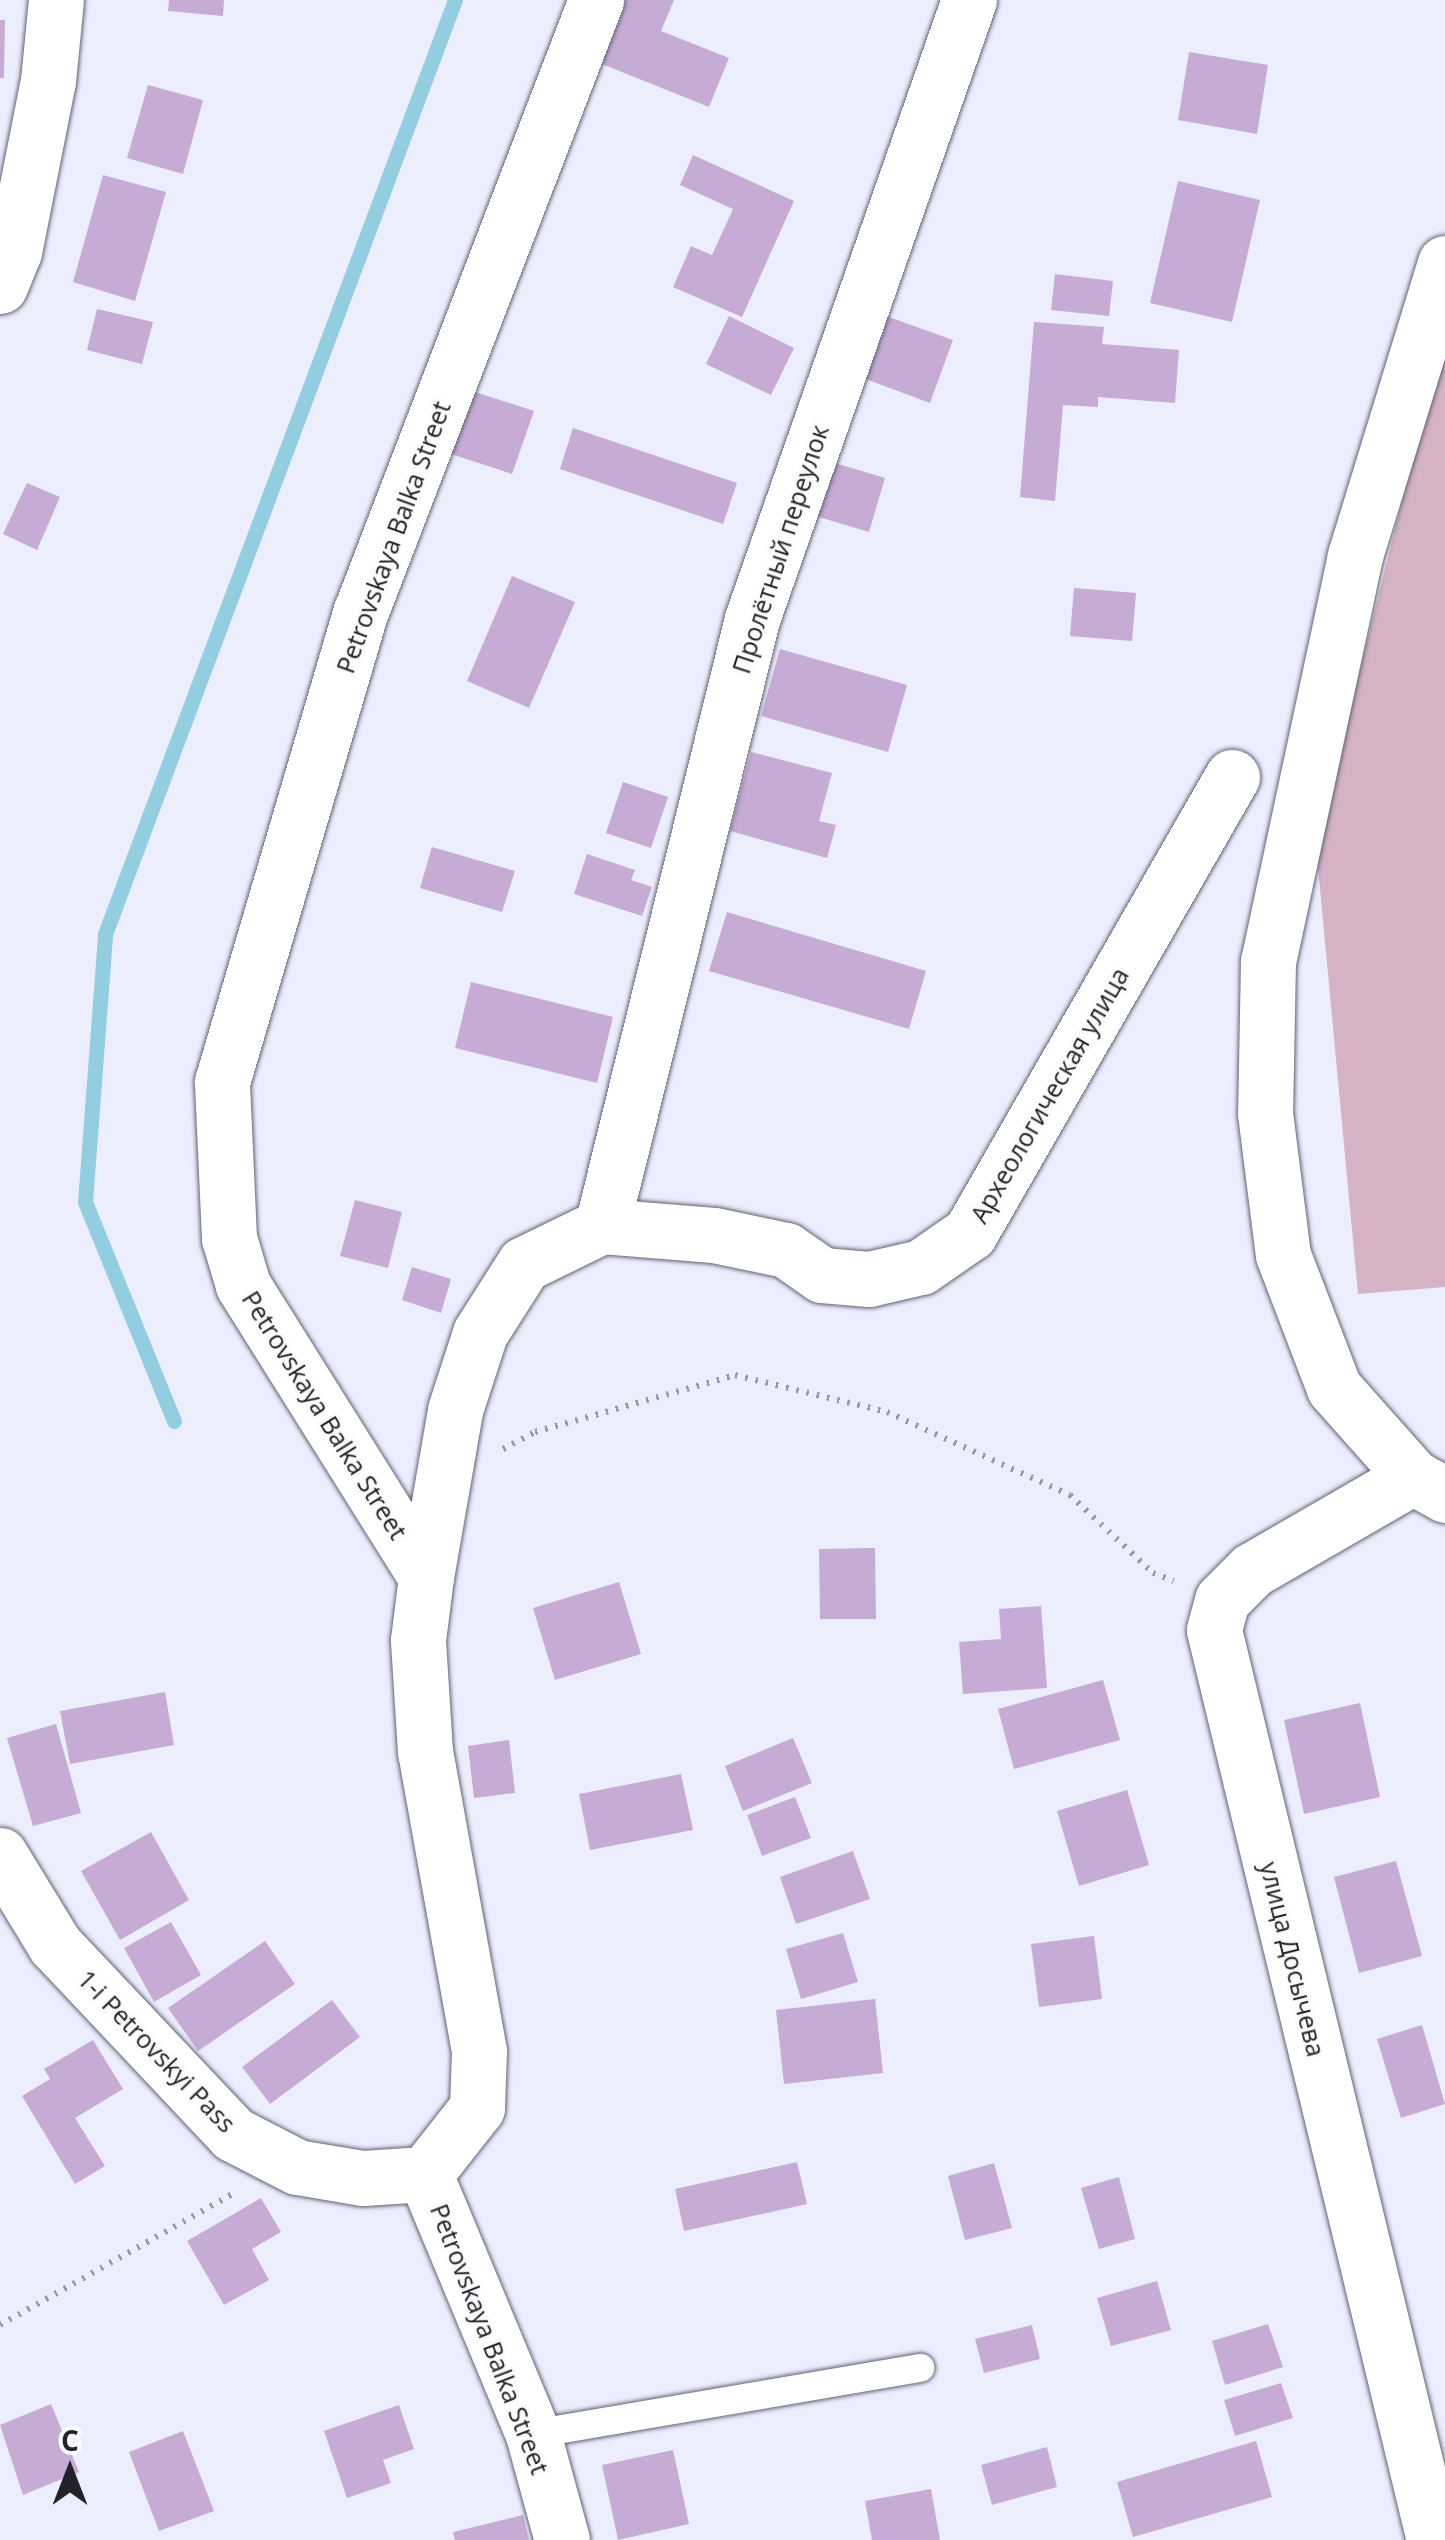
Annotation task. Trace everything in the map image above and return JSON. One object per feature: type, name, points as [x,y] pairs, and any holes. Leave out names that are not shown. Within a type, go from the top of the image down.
[{"type":"street","points":[[0,286],[36,138],[56,0]]},
{"type":"street","name":"Petrovskaya Balka Street","points":[[562,2540],[533,2434],[425,2174],[477,2108],[480,2051],[426,1752],[418,1640],[426,1576],[243,1286],[229,1238],[222,1082],[362,611],[596,0]]},
{"type":"street","name":"Пролётный переулок","points":[[602,1226],[752,619],[969,0]]},
{"type":"street","points":[[1222,1600],[1252,1570],[1429,1486],[1334,1388],[1282,1255],[1264,1113],[1268,961],[1355,556],[1445,263]]},
{"type":"street","name":"Археологическая улица","points":[[602,1226],[714,1235],[786,1250],[822,1275],[869,1279],[921,1267],[970,1233],[1232,777]]},
{"type":"street","points":[[426,1576],[455,1410],[480,1332],[524,1264],[602,1226]]},
{"type":"street","name":"улица Досычева","points":[[1222,1600],[1214,1630],[1434,2540]]},
{"type":"street","name":"1-i Petrovskyi Pass","points":[[0,1855],[55,1945],[233,2134],[286,2162],[363,2178],[425,2174]]},
{"type":"lane","points":[[533,2434],[920,2368]]},
{"type":"path","points":[[444,1480],[535,1432],[736,1376],[887,1412],[1070,1495],[1154,1573],[1222,1600]]},
{"type":"path","points":[[0,2325],[286,2162]]},
{"type":"shaded area","points":[[1445,329],[1445,1287],[1358,1294],[1316,846]]},
{"type":"building","points":[[169,0],[224,0],[223,16],[168,11]]},
{"type":"building","points":[[623,0],[674,0],[661,31],[729,58],[709,107],[597,62]]},
{"type":"building","points":[[0,20],[5,20],[4,78],[0,78]]},
{"type":"building","points":[[1189,52],[1268,65],[1257,134],[1178,120]]},
{"type":"building","points":[[148,85],[203,100],[183,174],[127,158]]},
{"type":"building","points":[[693,155],[794,201],[742,317],[673,287],[691,246],[712,255],[733,209],[680,185]]},
{"type":"building","points":[[103,175],[166,192],[135,301],[73,282]]},
{"type":"building","points":[[1178,181],[1260,200],[1232,322],[1150,303]]},
{"type":"building","points":[[1055,274],[1113,281],[1109,316],[1051,310]]},
{"type":"building","points":[[97,309],[153,322],[142,364],[87,350]]},
{"type":"building","points":[[729,316],[794,348],[771,395],[706,364]]},
{"type":"building","points":[[886,316],[953,340],[930,403],[863,378]]},
{"type":"building","points":[[1034,322],[1104,327],[1102,344],[1179,350],[1175,403],[1098,397],[1098,407],[1063,405],[1055,501],[1020,497]]},
{"type":"building","points":[[472,391],[534,411],[512,474],[451,454]]},
{"type":"building","points":[[573,428],[737,483],[723,524],[560,469]]},
{"type":"building","points":[[818,458],[885,478],[869,532],[802,512]]},
{"type":"building","points":[[27,483],[60,497],[37,550],[3,534]]},
{"type":"building","points":[[512,576],[575,602],[529,708],[467,681]]},
{"type":"building","points":[[1074,588],[1136,593],[1132,641],[1070,636]]},
{"type":"building","points":[[780,649],[907,685],[888,752],[761,716]]},
{"type":"building","points":[[751,752],[832,773],[819,821],[836,825],[827,858],[730,831]]},
{"type":"building","points":[[623,782],[668,797],[651,848],[606,833]]},
{"type":"building","points":[[432,847],[515,871],[502,912],[420,888]]},
{"type":"building","points":[[587,854],[635,870],[631,880],[652,887],[642,916],[574,894]]},
{"type":"building","points":[[727,912],[926,971],[909,1029],[709,971]]},
{"type":"building","points":[[471,982],[613,1017],[597,1083],[455,1048]]},
{"type":"building","points":[[355,1200],[402,1212],[388,1268],[340,1256]]},
{"type":"building","points":[[412,1267],[451,1279],[441,1313],[402,1300]]},
{"type":"building","points":[[875,1548],[876,1619],[820,1619],[819,1549]]},
{"type":"building","points":[[619,1582],[641,1654],[555,1680],[533,1608]]},
{"type":"building","points":[[1041,1606],[1047,1688],[963,1694],[959,1642],[1001,1639],[999,1609]]},
{"type":"building","points":[[1103,1680],[1120,1740],[1014,1769],[998,1709]]},
{"type":"building","points":[[165,1692],[174,1745],[70,1764],[60,1711]]},
{"type":"building","points":[[1360,1703],[1380,1797],[1304,1814],[1284,1720]]},
{"type":"building","points":[[56,1724],[81,1813],[33,1826],[7,1738]]},
{"type":"building","points":[[793,1738],[812,1783],[743,1811],[725,1766]]},
{"type":"building","points":[[509,1740],[515,1793],[474,1798],[468,1746]]},
{"type":"building","points":[[681,1774],[693,1830],[590,1850],[579,1794]]},
{"type":"building","points":[[1127,1790],[1149,1865],[1079,1886],[1057,1811]]},
{"type":"building","points":[[795,1797],[811,1838],[762,1856],[747,1815]]},
{"type":"building","points":[[151,1832],[189,1900],[120,1940],[81,1871]]},
{"type":"building","points":[[853,1851],[870,1899],[796,1924],[780,1877]]},
{"type":"building","points":[[1396,1861],[1422,1956],[1359,1973],[1334,1877]]},
{"type":"building","points":[[171,1922],[201,1975],[154,2002],[124,1948]]},
{"type":"building","points":[[843,1933],[858,1982],[801,1999],[786,1949]]},
{"type":"building","points":[[1094,1936],[1102,1999],[1039,2007],[1031,1944]]},
{"type":"building","points":[[265,1941],[295,1984],[198,2051],[168,2008]]},
{"type":"building","points":[[875,1999],[883,2073],[784,2084],[776,2010]]},
{"type":"building","points":[[332,2000],[360,2037],[270,2104],[242,2067]]},
{"type":"building","points":[[1422,2025],[1445,2104],[1401,2118],[1377,2039]]},
{"type":"building","points":[[93,2040],[123,2089],[75,2118],[105,2166],[75,2184],[22,2096],[50,2079],[44,2069]]},
{"type":"building","points":[[797,2162],[807,2204],[684,2231],[675,2189]]},
{"type":"building","points":[[994,2163],[1012,2228],[965,2240],[948,2176]]},
{"type":"building","points":[[1119,2177],[1135,2239],[1099,2249],[1081,2188]]},
{"type":"building","points":[[261,2198],[281,2232],[252,2249],[269,2280],[224,2305],[187,2241]]},
{"type":"building","points":[[1157,2281],[1171,2330],[1111,2346],[1097,2298]]},
{"type":"building","points":[[1268,2324],[1283,2367],[1225,2385],[1212,2341]]},
{"type":"building","points":[[1032,2325],[1040,2359],[984,2373],[975,2339]]},
{"type":"building","points":[[1281,2383],[1293,2418],[1235,2436],[1224,2400]]},
{"type":"building","points":[[51,2404],[79,2472],[23,2495],[0,2425]]},
{"type":"building","points":[[399,2405],[414,2449],[383,2460],[391,2483],[347,2498],[324,2431]]},
{"type":"building","points":[[183,2431],[214,2511],[159,2531],[129,2452]]},
{"type":"building","points":[[1256,2441],[1272,2497],[1133,2537],[1117,2482]]},
{"type":"building","points":[[1047,2447],[1057,2487],[992,2505],[981,2465]]},
{"type":"building","points":[[673,2450],[689,2524],[618,2540],[602,2465]]},
{"type":"building","points":[[931,2489],[940,2540],[872,2540],[865,2501]]},
{"type":"building","points":[[523,2515],[529,2540],[455,2540],[453,2532]]},
{"type":"waterway","points":[[174,1421],[85,1202],[105,934],[455,0]]}]
